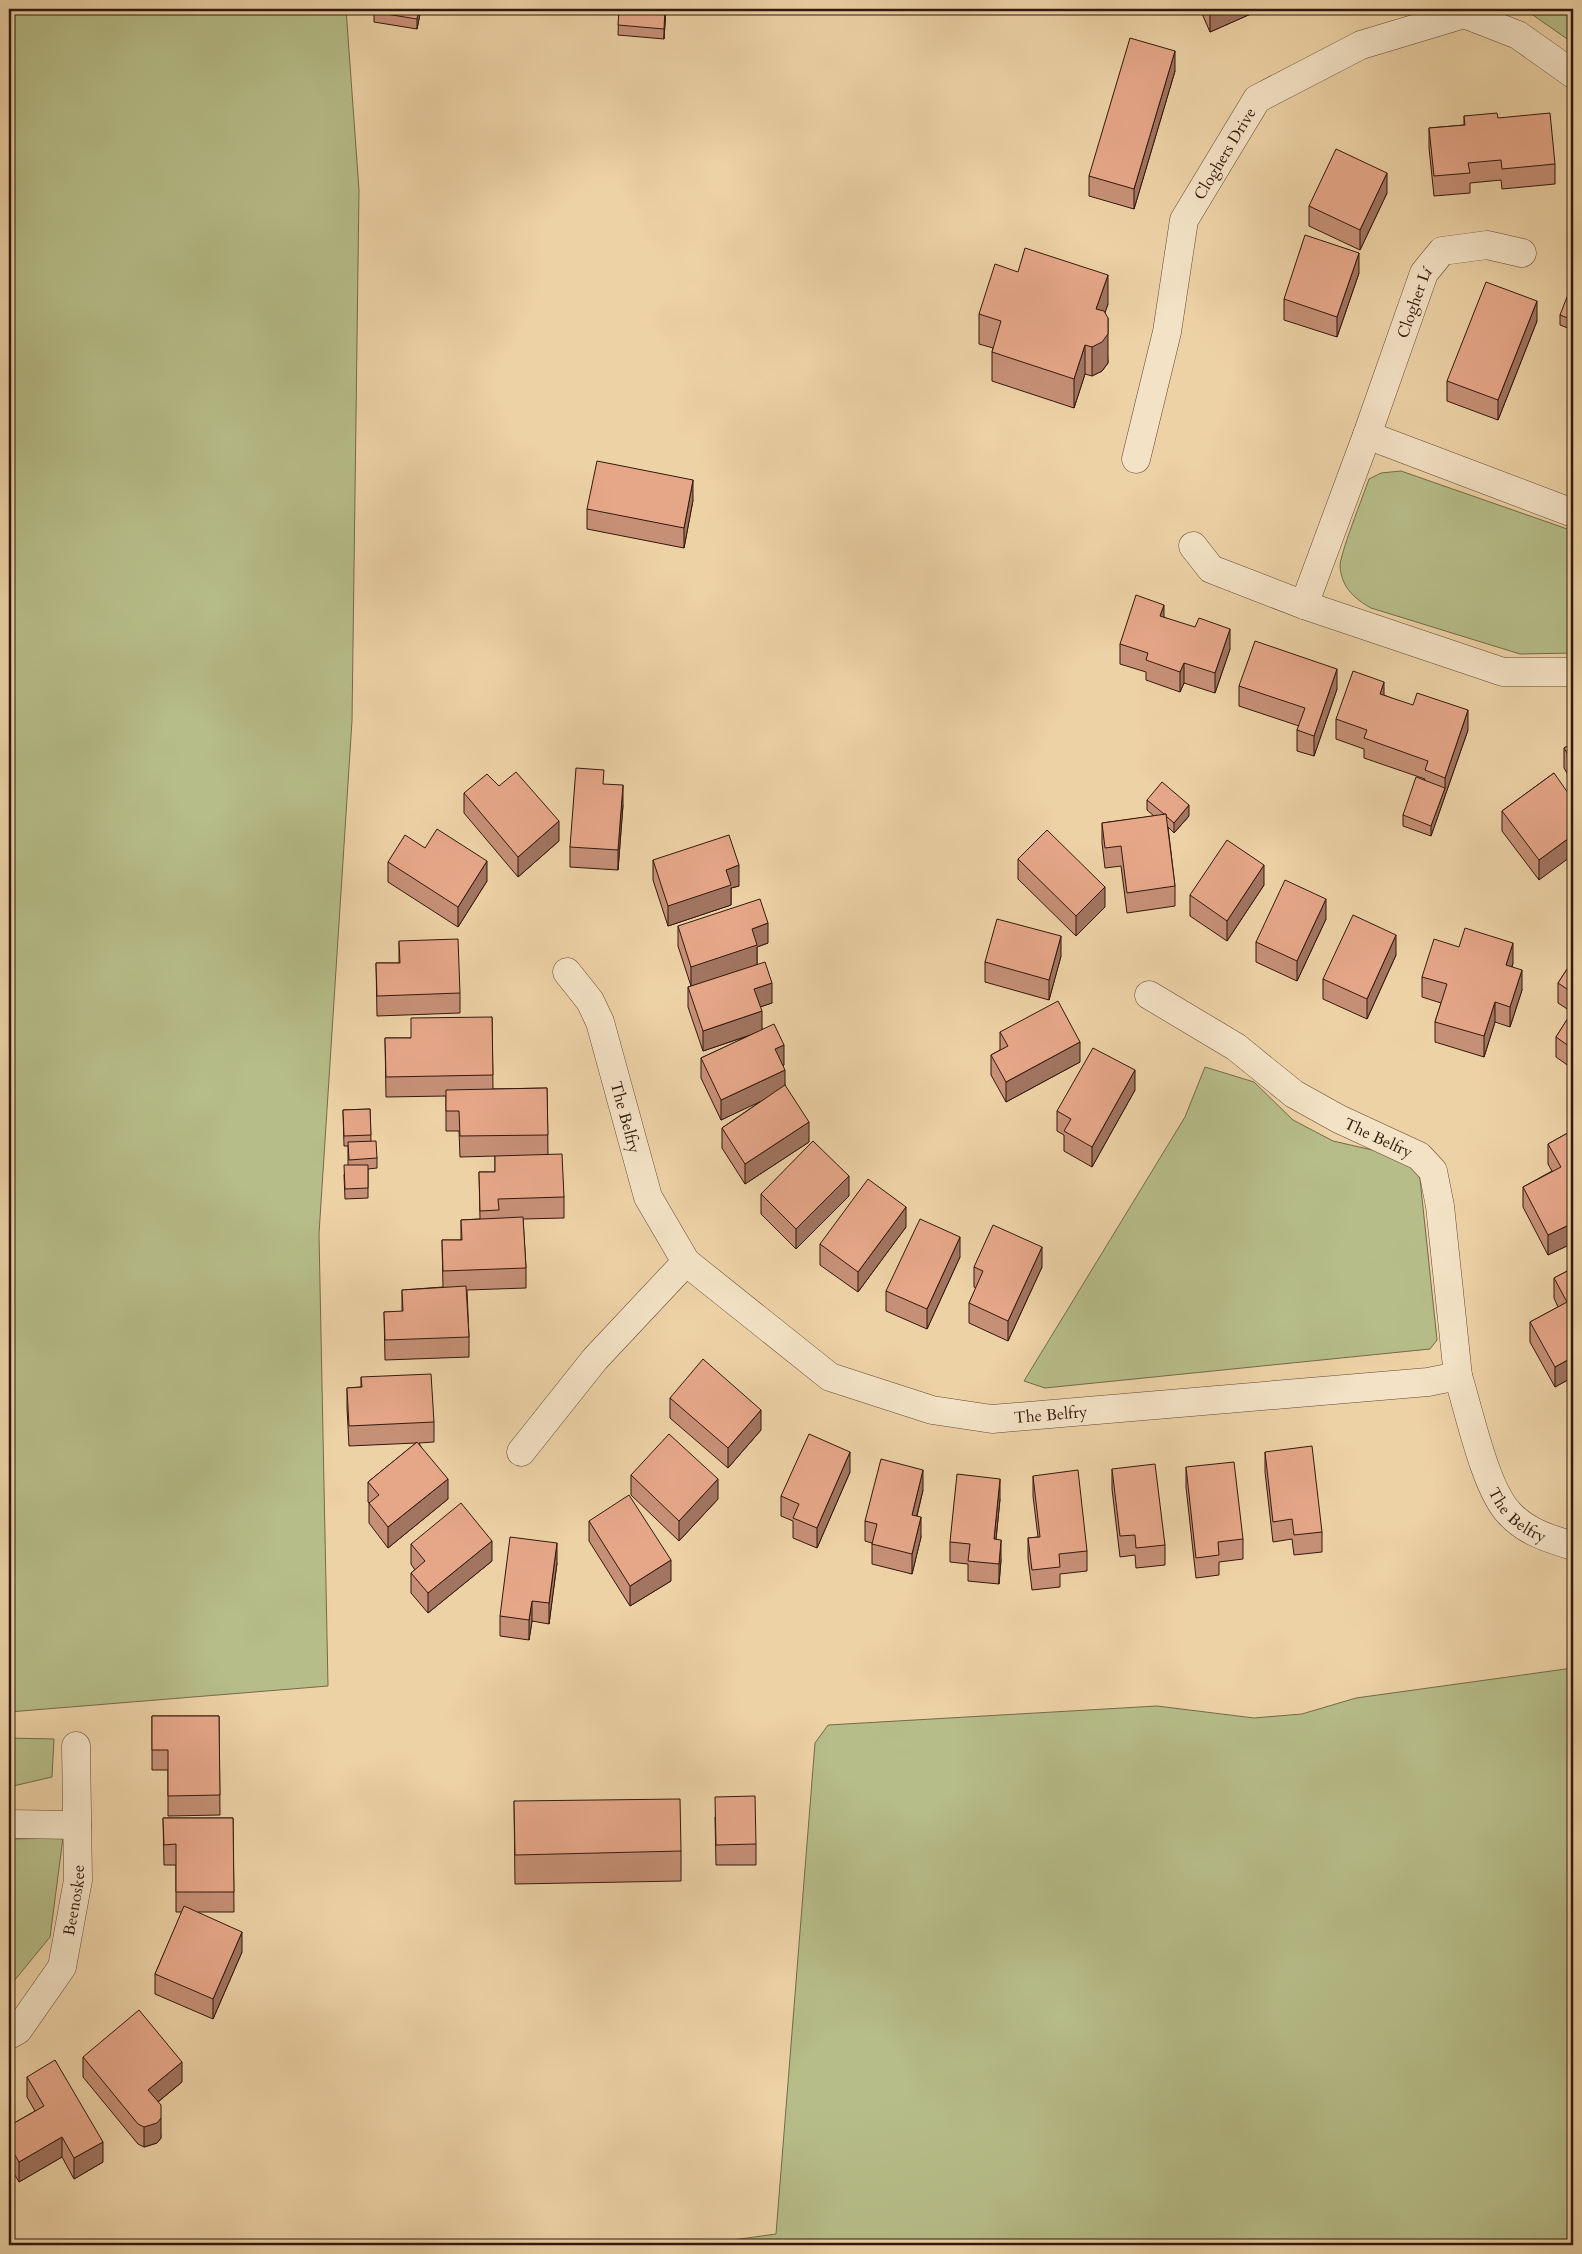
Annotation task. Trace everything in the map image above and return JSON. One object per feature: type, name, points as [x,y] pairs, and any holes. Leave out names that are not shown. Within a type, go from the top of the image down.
[{"type":"street","name":"Cloghers Drive","points":[[1136,459],[1167,332],[1184,220],[1257,99],[1361,45],[1465,11],[1518,36],[1573,74]]},
{"type":"street","name":"Clogher Lí","points":[[1304,605],[1367,435],[1424,272],[1442,251],[1487,245],[1522,254]]},
{"type":"street","points":[[1367,435],[1573,513]]},
{"type":"street","points":[[1193,546],[1211,569],[1304,605],[1503,672],[1573,672]]},
{"type":"street","name":"The Belfry","points":[[567,972],[590,1001],[600,1022],[648,1197],[686,1262],[830,1377],[932,1410],[992,1419],[1428,1382],[1458,1376]]},
{"type":"street","name":"The Belfry","points":[[1149,995],[1236,1047],[1294,1094],[1339,1119],[1419,1156],[1432,1171],[1440,1206],[1458,1376],[1488,1477],[1508,1513],[1540,1537],[1573,1546]]},
{"type":"street","points":[[520,1452],[595,1359],[686,1262]]},
{"type":"street","name":"Beenoskee","points":[[9,2035],[18,2030],[62,1967],[78,1880],[76,1746]]},
{"type":"street","points":[[9,1824],[77,1825]]},
{"type":"green space","points":[[9,9],[346,9],[359,190],[352,721],[319,1234],[328,1686],[9,1712]]},
{"type":"green space","points":[[1527,9],[1573,9],[1573,43],[1530,13]]},
{"type":"green space","points":[[1401,471],[1573,531],[1573,653],[1520,654],[1371,608],[1350,592],[1343,581],[1340,567],[1341,561],[1347,538],[1369,479],[1381,473]]},
{"type":"green space","points":[[1205,1067],[1254,1082],[1293,1120],[1333,1141],[1381,1152],[1415,1167],[1420,1179],[1437,1340],[1430,1349],[1045,1388],[1024,1381],[1185,1117]]},
{"type":"green space","points":[[1573,1668],[1573,2245],[697,2245],[776,2234],[815,1743],[828,1725],[1157,1706],[1254,1718],[1302,1714],[1356,1698]]},
{"type":"green space","points":[[9,1738],[54,1739],[52,1777],[9,1787]]},
{"type":"green space","points":[[63,1838],[50,1937],[9,1987],[9,1839]]},
{"type":"building","points":[[374,9],[419,9],[417,19],[374,12]]},
{"type":"building","points":[[619,9],[665,9],[664,29],[618,25]]},
{"type":"building","points":[[1130,38],[1175,51],[1134,189],[1089,176]]},
{"type":"building","points":[[1497,113],[1498,118],[1550,113],[1555,164],[1502,169],[1501,160],[1468,163],[1470,173],[1434,176],[1429,128],[1465,125],[1464,116]]},
{"type":"building","points":[[1336,149],[1387,173],[1360,230],[1309,206]]},
{"type":"building","points":[[1305,235],[1359,253],[1337,317],[1284,299]]},
{"type":"building","points":[[1025,248],[1108,275],[1096,309],[1104,311],[1108,318],[1108,334],[1102,342],[1092,347],[1085,345],[1074,379],[992,352],[1001,321],[979,314],[995,264],[1018,272]]},
{"type":"building","points":[[1486,282],[1537,301],[1498,400],[1447,381]]},
{"type":"building","points":[[1567,297],[1573,299],[1573,320],[1560,315]]},
{"type":"building","points":[[597,461],[693,480],[684,528],[587,509]]},
{"type":"building","points":[[1136,595],[1164,605],[1160,616],[1195,627],[1199,618],[1230,629],[1215,673],[1184,663],[1180,672],[1146,660],[1148,653],[1120,644]]},
{"type":"building","points":[[1255,641],[1337,669],[1314,736],[1297,730],[1305,708],[1239,686]]},
{"type":"building","points":[[1353,671],[1384,682],[1380,694],[1413,705],[1417,693],[1468,710],[1445,778],[1425,770],[1428,761],[1364,738],[1367,730],[1336,719]]},
{"type":"building","points":[[1573,743],[1573,763],[1564,748]]},
{"type":"building","points":[[576,768],[604,770],[603,784],[623,785],[618,850],[570,847]]},
{"type":"building","points":[[516,772],[559,821],[518,857],[464,793],[487,774],[499,786]]},
{"type":"building","points":[[1554,773],[1573,800],[1573,835],[1539,860],[1502,811]]},
{"type":"building","points":[[1416,777],[1445,788],[1431,826],[1403,815]]},
{"type":"building","points":[[1162,782],[1189,805],[1174,823],[1166,814],[1147,800]]},
{"type":"building","points":[[1166,814],[1175,886],[1127,893],[1121,846],[1105,848],[1102,823]]},
{"type":"building","points":[[437,829],[487,861],[458,907],[388,862],[405,835],[425,848]]},
{"type":"building","points":[[1047,830],[1105,887],[1076,916],[1018,859]]},
{"type":"building","points":[[729,835],[739,865],[726,870],[731,885],[668,906],[653,860]]},
{"type":"building","points":[[1227,840],[1264,865],[1227,921],[1190,895]]},
{"type":"building","points":[[1285,880],[1326,899],[1297,961],[1256,942]]},
{"type":"building","points":[[760,899],[768,923],[752,929],[757,945],[691,967],[678,926]]},
{"type":"building","points":[[1353,915],[1396,935],[1367,999],[1323,979]]},
{"type":"building","points":[[997,919],[1061,936],[1049,980],[985,962]]},
{"type":"building","points":[[1465,928],[1513,943],[1506,965],[1522,970],[1510,1007],[1495,1002],[1484,1036],[1435,1022],[1447,984],[1422,977],[1434,939],[1459,947]]},
{"type":"building","points":[[458,939],[460,993],[377,996],[376,963],[400,963],[399,941]]},
{"type":"building","points":[[1573,960],[1573,993],[1558,983]]},
{"type":"building","points":[[765,962],[772,983],[754,989],[762,1011],[703,1031],[688,987]]},
{"type":"building","points":[[1058,1001],[1080,1042],[1006,1082],[991,1055],[1008,1046],[1000,1032]]},
{"type":"building","points":[[1573,1010],[1573,1049],[1556,1037]]},
{"type":"building","points":[[492,1017],[493,1075],[386,1077],[385,1038],[411,1038],[411,1018]]},
{"type":"building","points":[[774,1024],[784,1045],[775,1049],[785,1070],[721,1100],[701,1058]]},
{"type":"building","points":[[1093,1048],[1135,1070],[1092,1147],[1064,1131],[1071,1119],[1057,1111]]},
{"type":"building","points":[[785,1085],[809,1122],[745,1164],[722,1128]]},
{"type":"building","points":[[547,1088],[548,1135],[460,1136],[459,1111],[446,1111],[446,1090]]},
{"type":"building","points":[[370,1109],[371,1135],[344,1136],[343,1110]]},
{"type":"building","points":[[1573,1130],[1573,1223],[1548,1235],[1523,1187],[1561,1167],[1548,1144]]},
{"type":"building","points":[[376,1141],[377,1158],[349,1160],[348,1142]]},
{"type":"building","points":[[813,1141],[849,1176],[796,1229],[761,1194]]},
{"type":"building","points":[[562,1154],[564,1197],[498,1199],[499,1210],[480,1211],[479,1172],[495,1172],[495,1156]]},
{"type":"building","points":[[344,1165],[368,1165],[368,1188],[345,1189]]},
{"type":"building","points":[[868,1179],[906,1207],[858,1272],[820,1244]]},
{"type":"building","points":[[523,1217],[526,1268],[443,1271],[442,1240],[462,1240],[461,1220]]},
{"type":"building","points":[[920,1219],[960,1237],[927,1309],[886,1291]]},
{"type":"building","points":[[993,1225],[1042,1247],[1008,1321],[969,1303],[983,1271],[974,1267]]},
{"type":"building","points":[[1573,1268],[1573,1357],[1555,1367],[1530,1322],[1567,1302],[1554,1278]]},
{"type":"building","points":[[466,1286],[469,1337],[385,1340],[384,1312],[403,1311],[402,1290]]},
{"type":"building","points":[[703,1359],[761,1410],[728,1448],[670,1398]]},
{"type":"building","points":[[431,1374],[434,1422],[349,1426],[347,1388],[362,1387],[361,1377]]},
{"type":"building","points":[[669,1434],[718,1479],[679,1521],[631,1475]]},
{"type":"building","points":[[809,1434],[850,1452],[817,1528],[793,1518],[799,1504],[781,1496]]},
{"type":"building","points":[[417,1442],[448,1479],[388,1527],[369,1503],[379,1495],[368,1482]]},
{"type":"building","points":[[1312,1446],[1322,1532],[1294,1535],[1292,1519],[1273,1522],[1265,1452]]},
{"type":"building","points":[[881,1459],[923,1470],[912,1515],[921,1517],[912,1554],[872,1544],[877,1524],[865,1521]]},
{"type":"building","points":[[1234,1462],[1243,1539],[1218,1542],[1219,1555],[1196,1558],[1186,1467]]},
{"type":"building","points":[[1155,1464],[1165,1545],[1136,1548],[1135,1535],[1120,1536],[1112,1469]]},
{"type":"building","points":[[1078,1470],[1087,1551],[1059,1554],[1060,1567],[1032,1570],[1028,1538],[1040,1537],[1033,1476]]},
{"type":"building","points":[[957,1474],[1000,1479],[994,1539],[1001,1540],[999,1564],[968,1561],[970,1544],[950,1542]]},
{"type":"building","points":[[629,1495],[671,1560],[630,1586],[589,1521]]},
{"type":"building","points":[[461,1503],[492,1541],[428,1593],[411,1573],[425,1561],[411,1544]]},
{"type":"building","points":[[510,1537],[557,1543],[549,1603],[532,1601],[529,1620],[500,1616]]},
{"type":"building","points":[[152,1716],[219,1716],[220,1795],[168,1796],[168,1750],[152,1750]]},
{"type":"building","points":[[755,1796],[756,1844],[716,1845],[715,1797]]},
{"type":"building","points":[[680,1799],[681,1851],[515,1855],[514,1801]]},
{"type":"building","points":[[163,1818],[233,1818],[234,1892],[176,1892],[176,1844],[164,1845]]},
{"type":"building","points":[[184,1906],[242,1932],[213,1999],[155,1974]]},
{"type":"building","points":[[139,2010],[182,2062],[148,2090],[161,2105],[161,2118],[157,2123],[144,2127],[138,2124],[83,2057]]},
{"type":"building","points":[[55,2060],[103,2142],[74,2158],[62,2137],[19,2162],[9,2145],[9,2126],[44,2106],[27,2077]]}]
